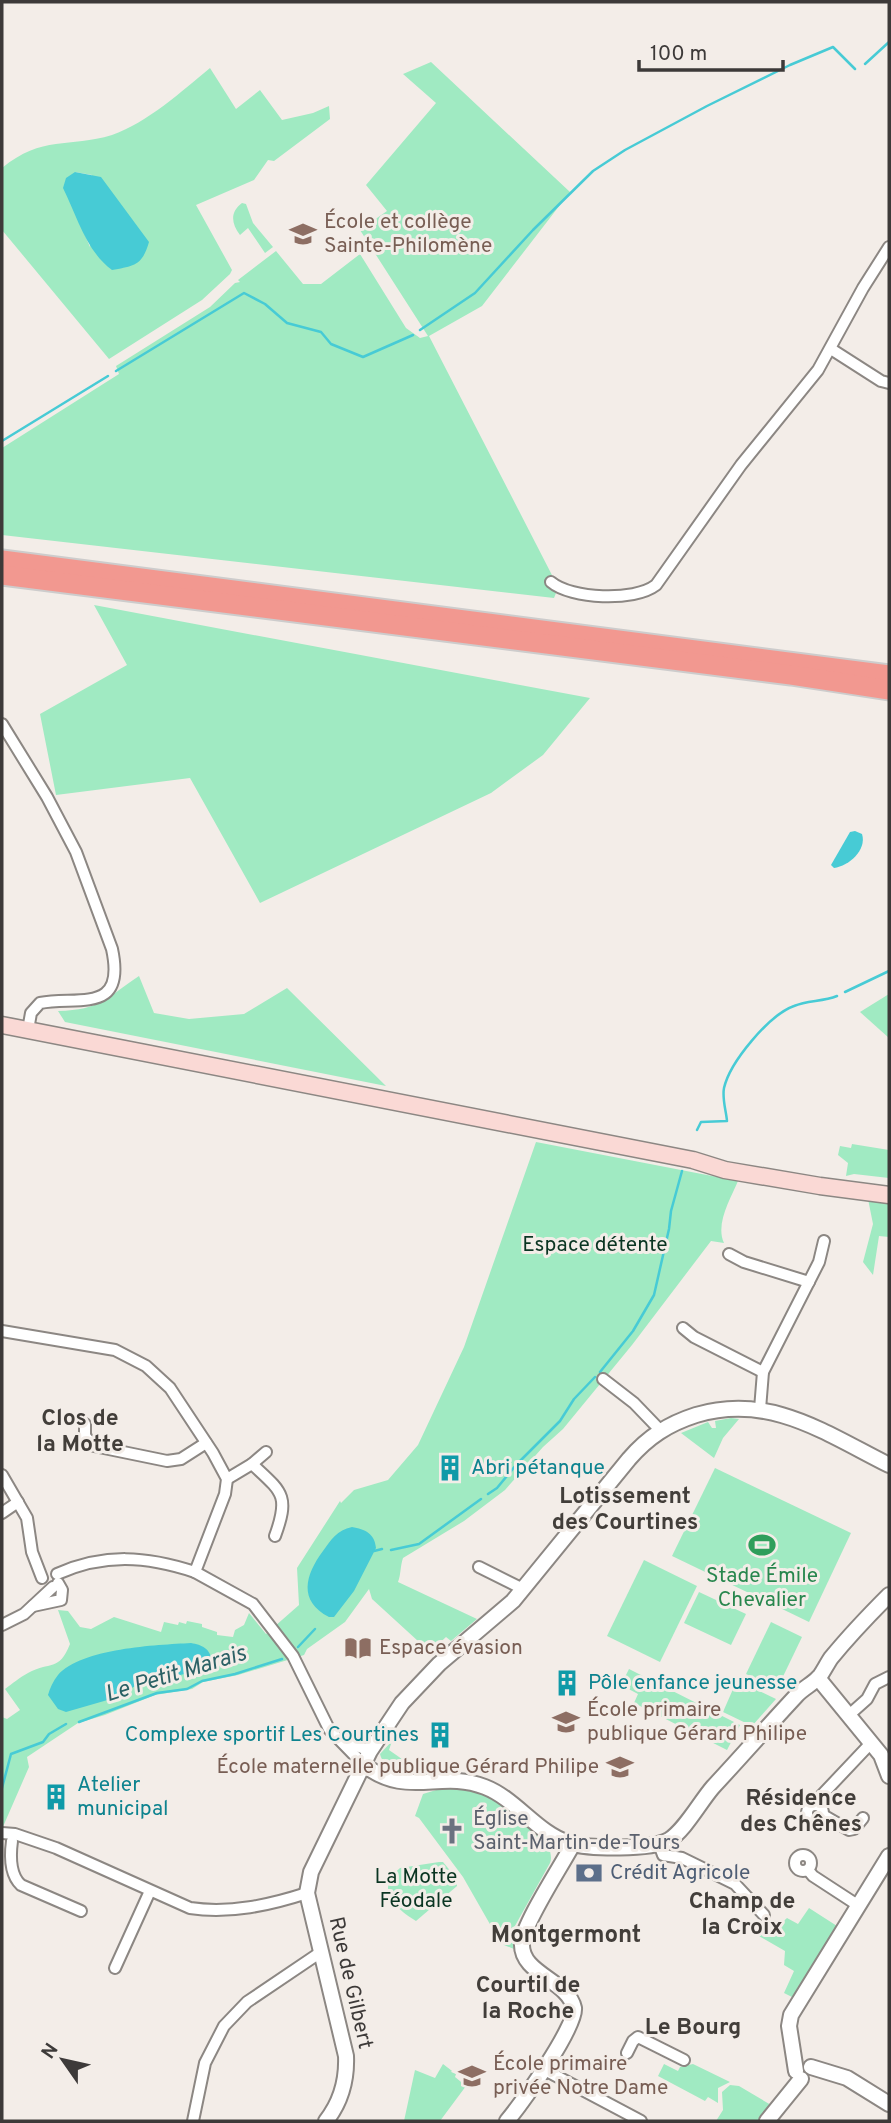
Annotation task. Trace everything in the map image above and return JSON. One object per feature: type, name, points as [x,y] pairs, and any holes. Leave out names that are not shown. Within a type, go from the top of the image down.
[{"type":"highway","points":[[2,560],[889,676]]},
{"type":"highway","points":[[2,575],[791,675],[889,690]]},
{"type":"main road","points":[[2,1025],[693,1160],[706,1166],[889,1195]]},
{"type":"main road","points":[[693,1160],[724,1160],[889,1188]]},
{"type":"street","points":[[551,582],[567,592],[601,595],[633,595],[656,585],[741,465],[804,388],[831,349],[863,288],[889,247]]},
{"type":"street","points":[[831,349],[881,381],[889,383]]},
{"type":"street","points":[[2,724],[47,797],[76,852],[116,965],[115,976],[105,993],[88,1002],[40,1003],[31,1013],[27,1030]]},
{"type":"street","points":[[760,1409],[763,1372],[824,1250],[824,1241]]},
{"type":"street","points":[[729,1254],[744,1262],[809,1282]]},
{"type":"street","points":[[683,1328],[694,1337],[763,1372]]},
{"type":"street","points":[[2,1331],[99,1346],[133,1358],[170,1388],[227,1479],[225,1494],[195,1572]]},
{"type":"street","points":[[603,1378],[634,1403],[660,1430]]},
{"type":"street","points":[[2,1833],[15,1834],[56,1848],[181,1905],[209,1911],[234,1910],[307,1893],[311,1872],[367,1758],[388,1722],[419,1684],[513,1601],[629,1459],[660,1430],[712,1410],[760,1409],[801,1422],[889,1465]]},
{"type":"street","points":[[85,1424],[85,1436],[94,1446],[167,1461],[181,1459],[206,1443]]},
{"type":"street","points":[[227,1479],[252,1464],[265,1452]]},
{"type":"street","points":[[252,1464],[281,1494],[283,1500],[282,1517],[275,1536]]},
{"type":"street","points":[[2,1475],[29,1524],[32,1552],[42,1579]]},
{"type":"street","points":[[2,1513],[18,1502]]},
{"type":"street","points":[[32,1552],[56,1579],[62,1590],[61,1600],[54,1604],[33,1606]]},
{"type":"street","points":[[56,1579],[83,1565],[106,1559],[133,1558],[195,1572],[253,1604],[293,1656],[329,1729],[367,1758],[388,1779],[408,1783],[450,1779],[482,1785],[506,1799],[556,1837],[573,1844],[613,1846],[659,1844],[673,1837],[732,1766],[795,1697],[818,1678],[835,1654],[889,1595]]},
{"type":"street","points":[[479,1567],[523,1589]]},
{"type":"street","points":[[2,1625],[17,1619],[33,1606],[46,1572],[56,1579]]},
{"type":"street","points":[[849,1715],[867,1699],[876,1684],[889,1677]]},
{"type":"street","points":[[818,1678],[881,1755],[889,1776]]},
{"type":"street","points":[[863,1818],[849,1830],[823,1815],[816,1821],[809,1818],[808,1811],[871,1743]]},
{"type":"street","points":[[12,1841],[16,1881],[81,1911]]},
{"type":"street","points":[[507,2121],[565,2036],[574,2013],[572,2002],[563,1991],[526,1959],[522,1942],[527,1926],[573,1844]]},
{"type":"street","points":[[659,1844],[663,1855],[682,1858],[735,1884],[764,1915]]},
{"type":"street","points":[[804,2072],[793,2048],[789,2026],[791,2015],[889,1856]]},
{"type":"street","points":[[808,1870],[859,1906]]},
{"type":"street","points":[[115,1968],[150,1891]]},
{"type":"street","name":"Rue de Gilbert","points":[[307,1893],[346,2056],[341,2095],[326,2121]]},
{"type":"street","points":[[193,2121],[205,2063],[223,2026],[247,2002],[321,1952]]},
{"type":"street","points":[[627,2053],[638,2037],[684,2060]]},
{"type":"street","points":[[543,2069],[641,2121]]},
{"type":"street","points":[[804,2072],[834,2073],[889,2104]]},
{"type":"street","points":[[772,2119],[804,2072]]},
{"type":"green space","points":[[431,62],[570,192],[482,306],[429,336],[554,579],[558,588],[554,598],[2,535],[2,448],[119,374],[116,366],[210,307],[235,283],[240,282],[238,280],[276,251],[303,284],[321,284],[360,254],[406,328],[420,338],[428,336],[360,230],[387,211],[366,185],[436,103],[403,74]]},
{"type":"green space","points":[[210,68],[236,109],[260,90],[282,120],[313,113],[329,106],[330,119],[274,161],[268,160],[254,180],[196,205],[232,270],[230,274],[202,300],[109,359],[2,230],[2,168],[16,158],[43,146],[97,139],[125,130],[151,115]],"holes":[[[75,172],[92,175],[90,247],[81,226]]]},
{"type":"green space","points":[[242,203],[246,204],[253,223],[273,247],[265,253],[248,228],[240,235],[235,226],[234,214]]},
{"type":"green space","points":[[94,605],[590,698],[543,755],[491,793],[260,903],[190,778],[56,795],[40,714],[127,665]]},
{"type":"green space","points":[[139,976],[154,1013],[189,1019],[244,1014],[287,988],[386,1086],[65,1022],[58,1011],[94,1005]]},
{"type":"green space","points":[[889,994],[889,1038],[860,1012]]},
{"type":"green space","name":"Espace détente","points":[[536,1142],[738,1181],[721,1228],[724,1243],[711,1241],[632,1345],[563,1429],[505,1490],[464,1521],[403,1558],[398,1582],[477,1619],[451,1641],[446,1637],[430,1652],[372,1599],[369,1589],[345,1622],[307,1649],[304,1655],[238,1675],[203,1682],[192,1689],[155,1695],[78,1723],[27,1757],[29,1767],[2,1829],[2,1717],[7,1719],[20,1710],[5,1689],[28,1673],[53,1665],[62,1659],[70,1644],[58,1610],[68,1611],[80,1627],[91,1629],[114,1617],[161,1632],[164,1622],[178,1625],[179,1622],[186,1624],[187,1621],[202,1624],[202,1627],[217,1632],[217,1635],[233,1637],[235,1630],[244,1625],[249,1613],[266,1634],[299,1605],[297,1568],[340,1501],[341,1503],[354,1490],[388,1480],[418,1445],[464,1347]]},
{"type":"green space","points":[[852,1144],[889,1150],[889,1178],[854,1174],[846,1176],[848,1163],[838,1155],[840,1146],[851,1148]]},
{"type":"green space","points":[[868,1199],[889,1202],[889,1237],[879,1236],[873,1275],[863,1262],[873,1224]]},
{"type":"green space","points":[[739,1419],[723,1438],[714,1458],[681,1433],[708,1422],[712,1428],[716,1428],[715,1421]]},
{"type":"green space","name":"Stade Émile Chevalier","points":[[715,1468],[851,1533],[809,1622],[672,1556]]},
{"type":"green space","points":[[644,1560],[697,1586],[660,1662],[607,1636]]},
{"type":"green space","points":[[699,1592],[746,1614],[731,1645],[684,1623]]},
{"type":"green space","points":[[771,1622],[802,1637],[777,1689],[746,1674]]},
{"type":"green space","points":[[629,1669],[740,1725],[727,1750],[634,1703],[638,1694],[621,1685]]},
{"type":"green space","points":[[737,1680],[776,1699],[752,1726],[723,1712]]},
{"type":"green space","points":[[392,1741],[389,1750],[419,1771],[426,1763],[432,1767],[427,1773],[412,1776],[403,1775],[388,1767],[380,1754]]},
{"type":"green space","points":[[446,1787],[470,1788],[488,1795],[550,1843],[550,1863],[511,1933],[514,1949],[504,1945],[495,1933],[463,1877],[415,1816],[423,1794]]},
{"type":"green space","name":"La Motte Féodale","points":[[443,1862],[457,1879],[457,1886],[416,1921],[390,1898],[388,1891],[392,1876],[400,1868]]},
{"type":"green space","points":[[809,1908],[837,1926],[792,1997],[784,1993],[794,1971],[784,1965],[785,1951],[759,1936],[763,1928],[773,1925],[776,1928],[787,1918],[798,1924]]},
{"type":"green space","points":[[443,2064],[466,2086],[440,2121],[404,2121],[415,2070],[435,2078]]},
{"type":"green space","points":[[664,2064],[678,2071],[680,2067],[693,2064],[730,2082],[718,2088],[718,2103],[708,2097],[705,2101],[658,2076]]},
{"type":"green space","points":[[730,2085],[739,2086],[771,2105],[761,2121],[716,2121],[723,2110],[722,2092]]},
{"type":"water","points":[[75,172],[101,177],[149,242],[136,264],[112,270],[95,253],[63,188],[66,178]]},
{"type":"water","points":[[850,832],[862,834],[862,846],[851,861],[834,868],[831,865]]},
{"type":"water","points":[[352,1527],[368,1533],[374,1539],[376,1548],[354,1591],[334,1617],[329,1617],[312,1603],[309,1578],[317,1560],[332,1539],[342,1530]]},
{"type":"water","points":[[191,1643],[207,1650],[212,1661],[209,1669],[141,1683],[111,1699],[66,1712],[58,1709],[48,1695],[58,1675],[84,1659],[120,1650]]},
{"type":"waterway","points":[[865,64],[889,42]]},
{"type":"waterway","points":[[420,330],[475,293],[533,230],[593,171],[625,150],[707,106],[833,47],[855,69]]},
{"type":"waterway","points":[[116,371],[244,293],[265,304],[287,323],[321,332],[331,344],[363,357],[413,335]]},
{"type":"waterway","points":[[2,441],[108,376]]},
{"type":"waterway","name":"Le Petit Marais","points":[[845,992],[889,971]]},
{"type":"waterway","name":"Le Petit Marais","points":[[697,1130],[701,1122],[727,1121],[724,1088],[728,1077],[742,1053],[762,1029],[794,1006],[837,996]]},
{"type":"waterway","name":"Le Petit Marais","points":[[600,1372],[633,1331],[654,1295],[682,1171]]},
{"type":"waterway","name":"Le Petit Marais","points":[[488,1494],[497,1488],[560,1421],[574,1399],[595,1377]]},
{"type":"waterway","name":"Le Petit Marais","points":[[391,1550],[419,1544],[481,1499]]},
{"type":"waterway","name":"Le Petit Marais","points":[[374,1551],[382,1549]]},
{"type":"waterway","name":"Le Petit Marais","points":[[298,1647],[315,1629]]},
{"type":"waterway","name":"Le Petit Marais","points":[[79,1722],[157,1693],[187,1689],[202,1681],[282,1659]]},
{"type":"waterway","name":"Le Petit Marais","points":[[2,1788],[11,1754],[43,1742],[49,1734],[66,1724]]},
{"type":"place","name":"École et collège Sainte-Philomène","points":[[303,234]]},
{"type":"place","name":"Abri pétanque","points":[[450,1468]]},
{"type":"place","name":"Stade Émile Chevalier","points":[[762,1545]]},
{"type":"place","name":"Espace évasion","points":[[358,1648]]},
{"type":"place","name":"Pôle enfance jeunesse","points":[[567,1683]]},
{"type":"place","name":"École primaire publique Gérard Philipe","points":[[566,1722]]},
{"type":"place","name":"Complexe sportif Les Courtines","points":[[440,1735]]},
{"type":"place","name":"École maternelle publique Gérard Philipe","points":[[620,1767]]},
{"type":"place","name":"Atelier municipal","points":[[56,1797]]},
{"type":"place","name":"Église Saint-Martin-de-Tours","points":[[452,1831]]},
{"type":"place","name":"Crédit Agricole","points":[[589,1873]]},
{"type":"place","name":"École primaire privée Notre Dame","points":[[472,2076]]},
{"type":"district","name":"Clos de la Motte","points":[[80,1432]]},
{"type":"district","name":"Lotissement des Courtines","points":[[625,1510]]},
{"type":"district","name":"Résidence des Chênes","points":[[801,1812]]},
{"type":"district","name":"Champ de la Croix","points":[[742,1915]]},
{"type":"district","name":"Montgermont","points":[[566,1936]]},
{"type":"district","name":"Courtil de la Roche","points":[[528,1999]]},
{"type":"district","name":"Le Bourg","points":[[693,2028]]}]
